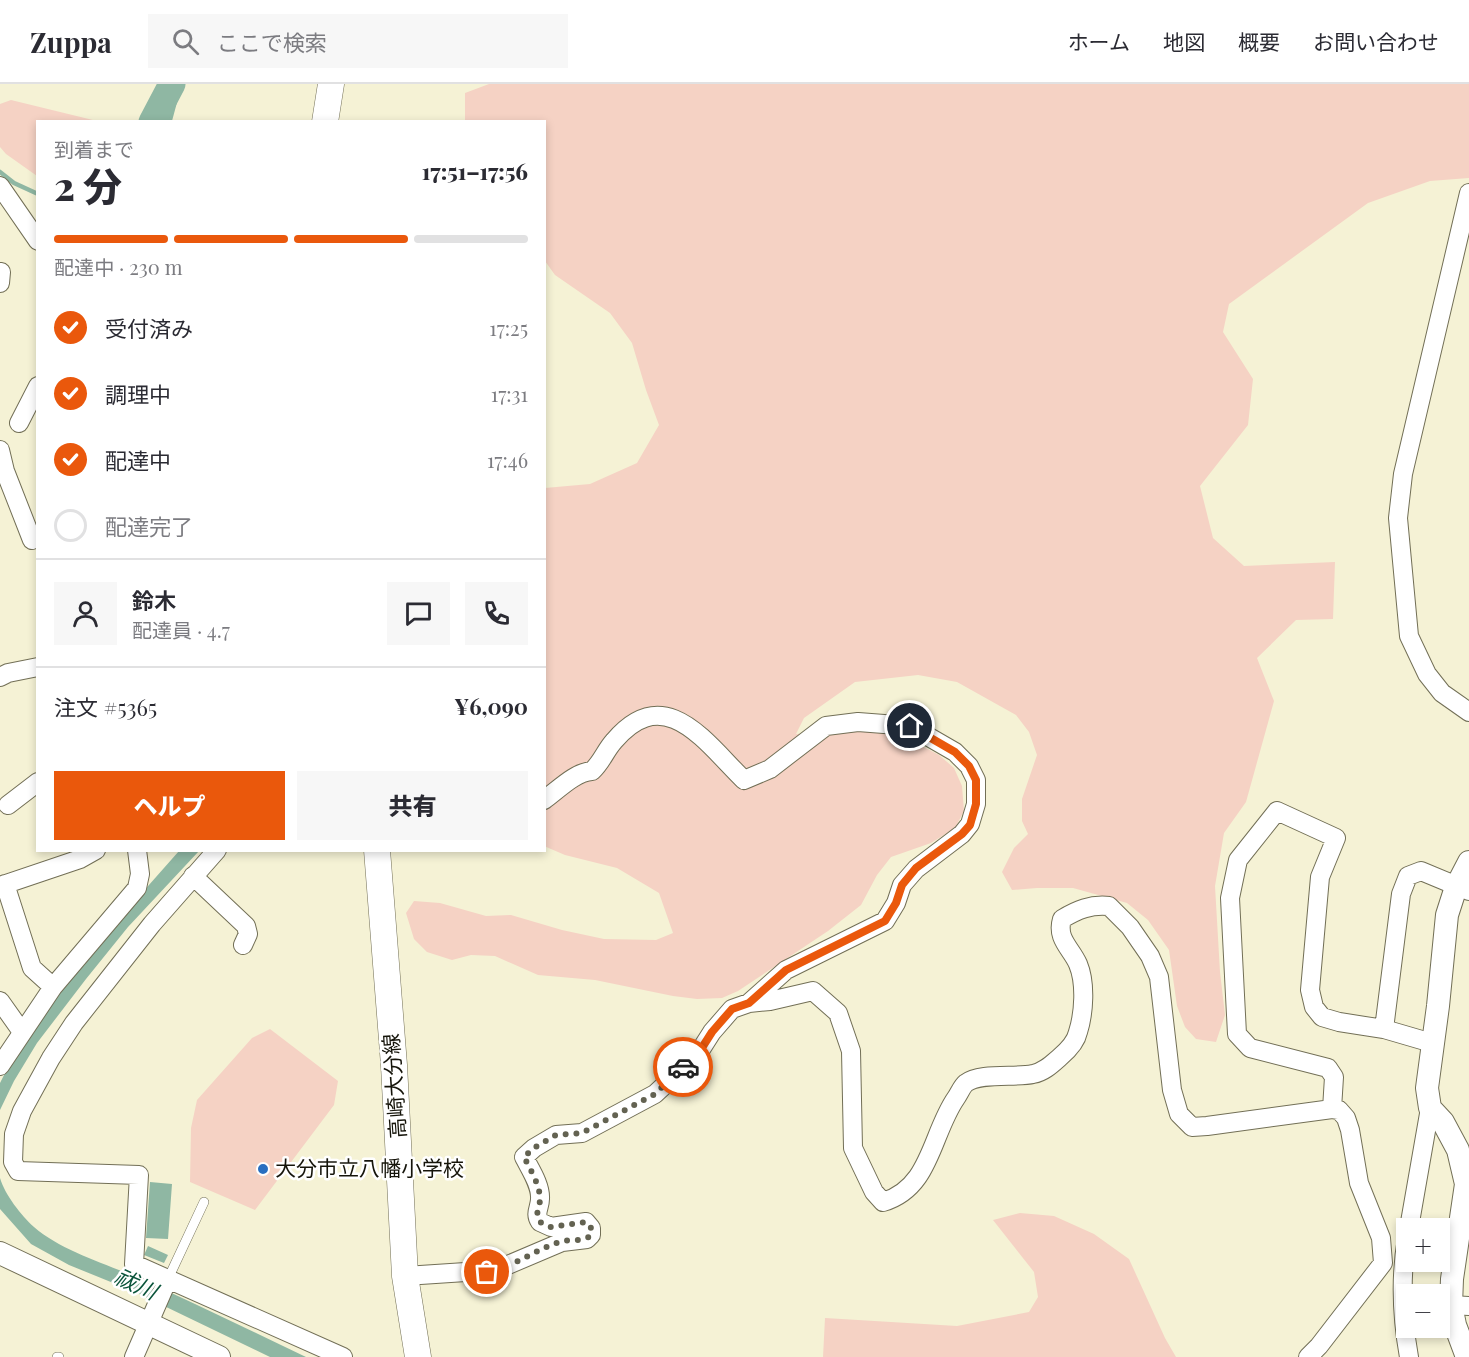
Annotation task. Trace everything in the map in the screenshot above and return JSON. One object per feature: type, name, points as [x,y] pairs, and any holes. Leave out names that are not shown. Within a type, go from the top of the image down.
[{"type":"main road","points":[[325,120],[332,84]]},
{"type":"main road","name":"高崎大分線","points":[[377,852],[396,1087],[405,1276],[418,1357]]},
{"type":"street","points":[[0,186],[36,238]]},
{"type":"street","points":[[1469,193],[1403,474],[1398,518],[1409,636],[1427,674],[1442,693],[1469,712]]},
{"type":"street","points":[[19,423],[36,390]]},
{"type":"street","points":[[0,450],[5,471],[30,511],[32,540]]},
{"type":"street","points":[[0,676],[36,667]]},
{"type":"street","points":[[546,799],[573,779],[592,771],[600,764],[614,741],[637,721],[653,714],[672,717],[690,729],[744,780],[770,769],[826,726],[858,722],[910,726],[955,752],[969,766],[976,780],[976,804],[970,825],[916,868],[902,885],[896,903],[885,921],[786,970],[749,1003]]},
{"type":"street","points":[[8,805],[36,784]]},
{"type":"street","points":[[1332,1109],[1334,1077],[1328,1068],[1250,1048],[1237,1034],[1230,898],[1238,860],[1277,812],[1336,838],[1320,877],[1310,990],[1314,1007],[1322,1017],[1384,1029],[1432,1043]]},
{"type":"street","points":[[53,987],[32,968],[2,885],[80,860],[93,852]]},
{"type":"street","points":[[0,1066],[53,987],[137,888],[140,874],[137,852]]},
{"type":"street","points":[[215,852],[158,916],[74,1023],[51,1058],[17,1125],[12,1162],[18,1171],[139,1175],[134,1264],[167,1283],[343,1357]]},
{"type":"street","points":[[1411,1218],[1430,1108],[1426,1088],[1438,1006],[1447,915],[1463,889],[1469,862]]},
{"type":"street","points":[[1384,1029],[1401,894],[1408,876],[1421,871],[1463,889]]},
{"type":"street","points":[[193,876],[246,926],[248,934],[243,945]]},
{"type":"street","points":[[405,1276],[496,1270],[562,1242],[587,1239],[592,1232],[586,1222],[551,1227],[540,1222],[536,1213],[540,1200],[539,1190],[524,1157],[556,1135],[582,1133],[655,1094],[698,1054],[712,1032],[732,1009],[749,1003],[770,1001],[813,991],[838,1013],[851,1051],[853,1148],[874,1192],[883,1202],[897,1198],[921,1175],[952,1104],[966,1083],[987,1077],[1035,1074],[1050,1066],[1067,1051],[1078,1034],[1083,979],[1078,964],[1059,928],[1062,919],[1077,910],[1097,905],[1109,906],[1130,927],[1150,956],[1159,977],[1172,1090],[1179,1114],[1192,1126],[1207,1126],[1332,1109],[1339,1110],[1346,1118],[1359,1184],[1381,1238],[1383,1263],[1308,1357]]},
{"type":"street","points":[[0,1001],[22,1032]]},
{"type":"street","points":[[1430,1108],[1443,1122],[1466,1161],[1460,1305],[1455,1325],[1467,1357]]},
{"type":"street","points":[[4,1252],[151,1319],[219,1357]]},
{"type":"street","points":[[1383,1263],[1396,1264]]},
{"type":"street","points":[[1402,1272],[1404,1331],[1409,1357]]},
{"type":"street","points":[[134,1357],[167,1283]]},
{"type":"lane","points":[[167,1283],[204,1202]]},
{"type":"shaded area","points":[[489,84],[1469,84],[1469,178],[1430,181],[1368,203],[1229,304],[1223,332],[1253,379],[1248,425],[1200,486],[1213,538],[1244,566],[1335,562],[1333,619],[1296,620],[1257,658],[1274,701],[1246,802],[1224,833],[1215,886],[1225,1015],[1216,1042],[1196,1039],[1185,1027],[1177,1006],[1169,950],[1148,920],[1127,903],[1073,888],[1012,890],[1002,872],[1014,848],[1028,834],[1022,821],[1022,799],[1037,755],[1029,732],[1016,715],[957,682],[918,675],[855,682],[804,718],[796,734],[865,729],[892,732],[939,755],[954,768],[962,786],[964,811],[955,828],[931,843],[891,857],[877,875],[861,905],[828,931],[738,991],[722,998],[697,999],[595,980],[538,975],[495,956],[471,955],[452,960],[427,952],[414,939],[406,913],[414,901],[440,903],[486,916],[511,915],[604,939],[656,940],[673,933],[659,893],[617,868],[565,855],[546,847],[546,488],[590,484],[637,463],[659,425],[632,343],[610,313],[555,275],[546,262],[546,120],[465,120],[465,93]]},
{"type":"shaded area","points":[[11,100],[93,120],[36,120],[36,175],[0,147],[0,104]]},
{"type":"shaded area","points":[[270,1029],[338,1081],[334,1105],[255,1210],[190,1182],[191,1128],[197,1100],[252,1038]]},
{"type":"shaded area","points":[[1020,1213],[1054,1216],[1094,1234],[1129,1259],[1176,1357],[823,1357],[825,1318],[957,1326],[1029,1312],[1038,1297],[1034,1272],[993,1220]]},
{"type":"water","points":[[168,84],[182,84],[172,120],[158,120]]},
{"type":"water","points":[[178,852],[198,852],[128,927],[86,979],[37,1043],[0,1110],[0,1083],[5,1073],[66,983],[95,946]]},
{"type":"water","points":[[0,1178],[10,1198],[24,1217],[56,1243],[179,1296],[306,1357],[270,1357],[133,1291],[69,1265],[31,1244],[0,1209]]},
{"type":"water","points":[[150,1182],[172,1184],[168,1239],[146,1238]]},
{"type":"water","points":[[148,1246],[168,1255],[164,1263],[144,1255]]},
{"type":"waterway","name":"祓川","points":[[153,120],[172,84]]},
{"type":"waterway","points":[[0,172],[14,183],[36,193]]},
{"type":"way so far","points":[[487,1272],[507,1267],[562,1242],[587,1239],[592,1232],[586,1222],[551,1227],[543,1225],[537,1219],[539,1190],[524,1157],[556,1135],[582,1133],[655,1094],[683,1067]]},
{"type":"place","name":"大分市立八幡小学校","points":[[263,1169]]},
{"type":"route","points":[[683,1067],[698,1054],[712,1032],[732,1009],[749,1003],[786,970],[885,921],[896,903],[902,885],[916,868],[962,834],[970,825],[976,804],[976,780],[969,766],[955,752],[910,726]]}]
